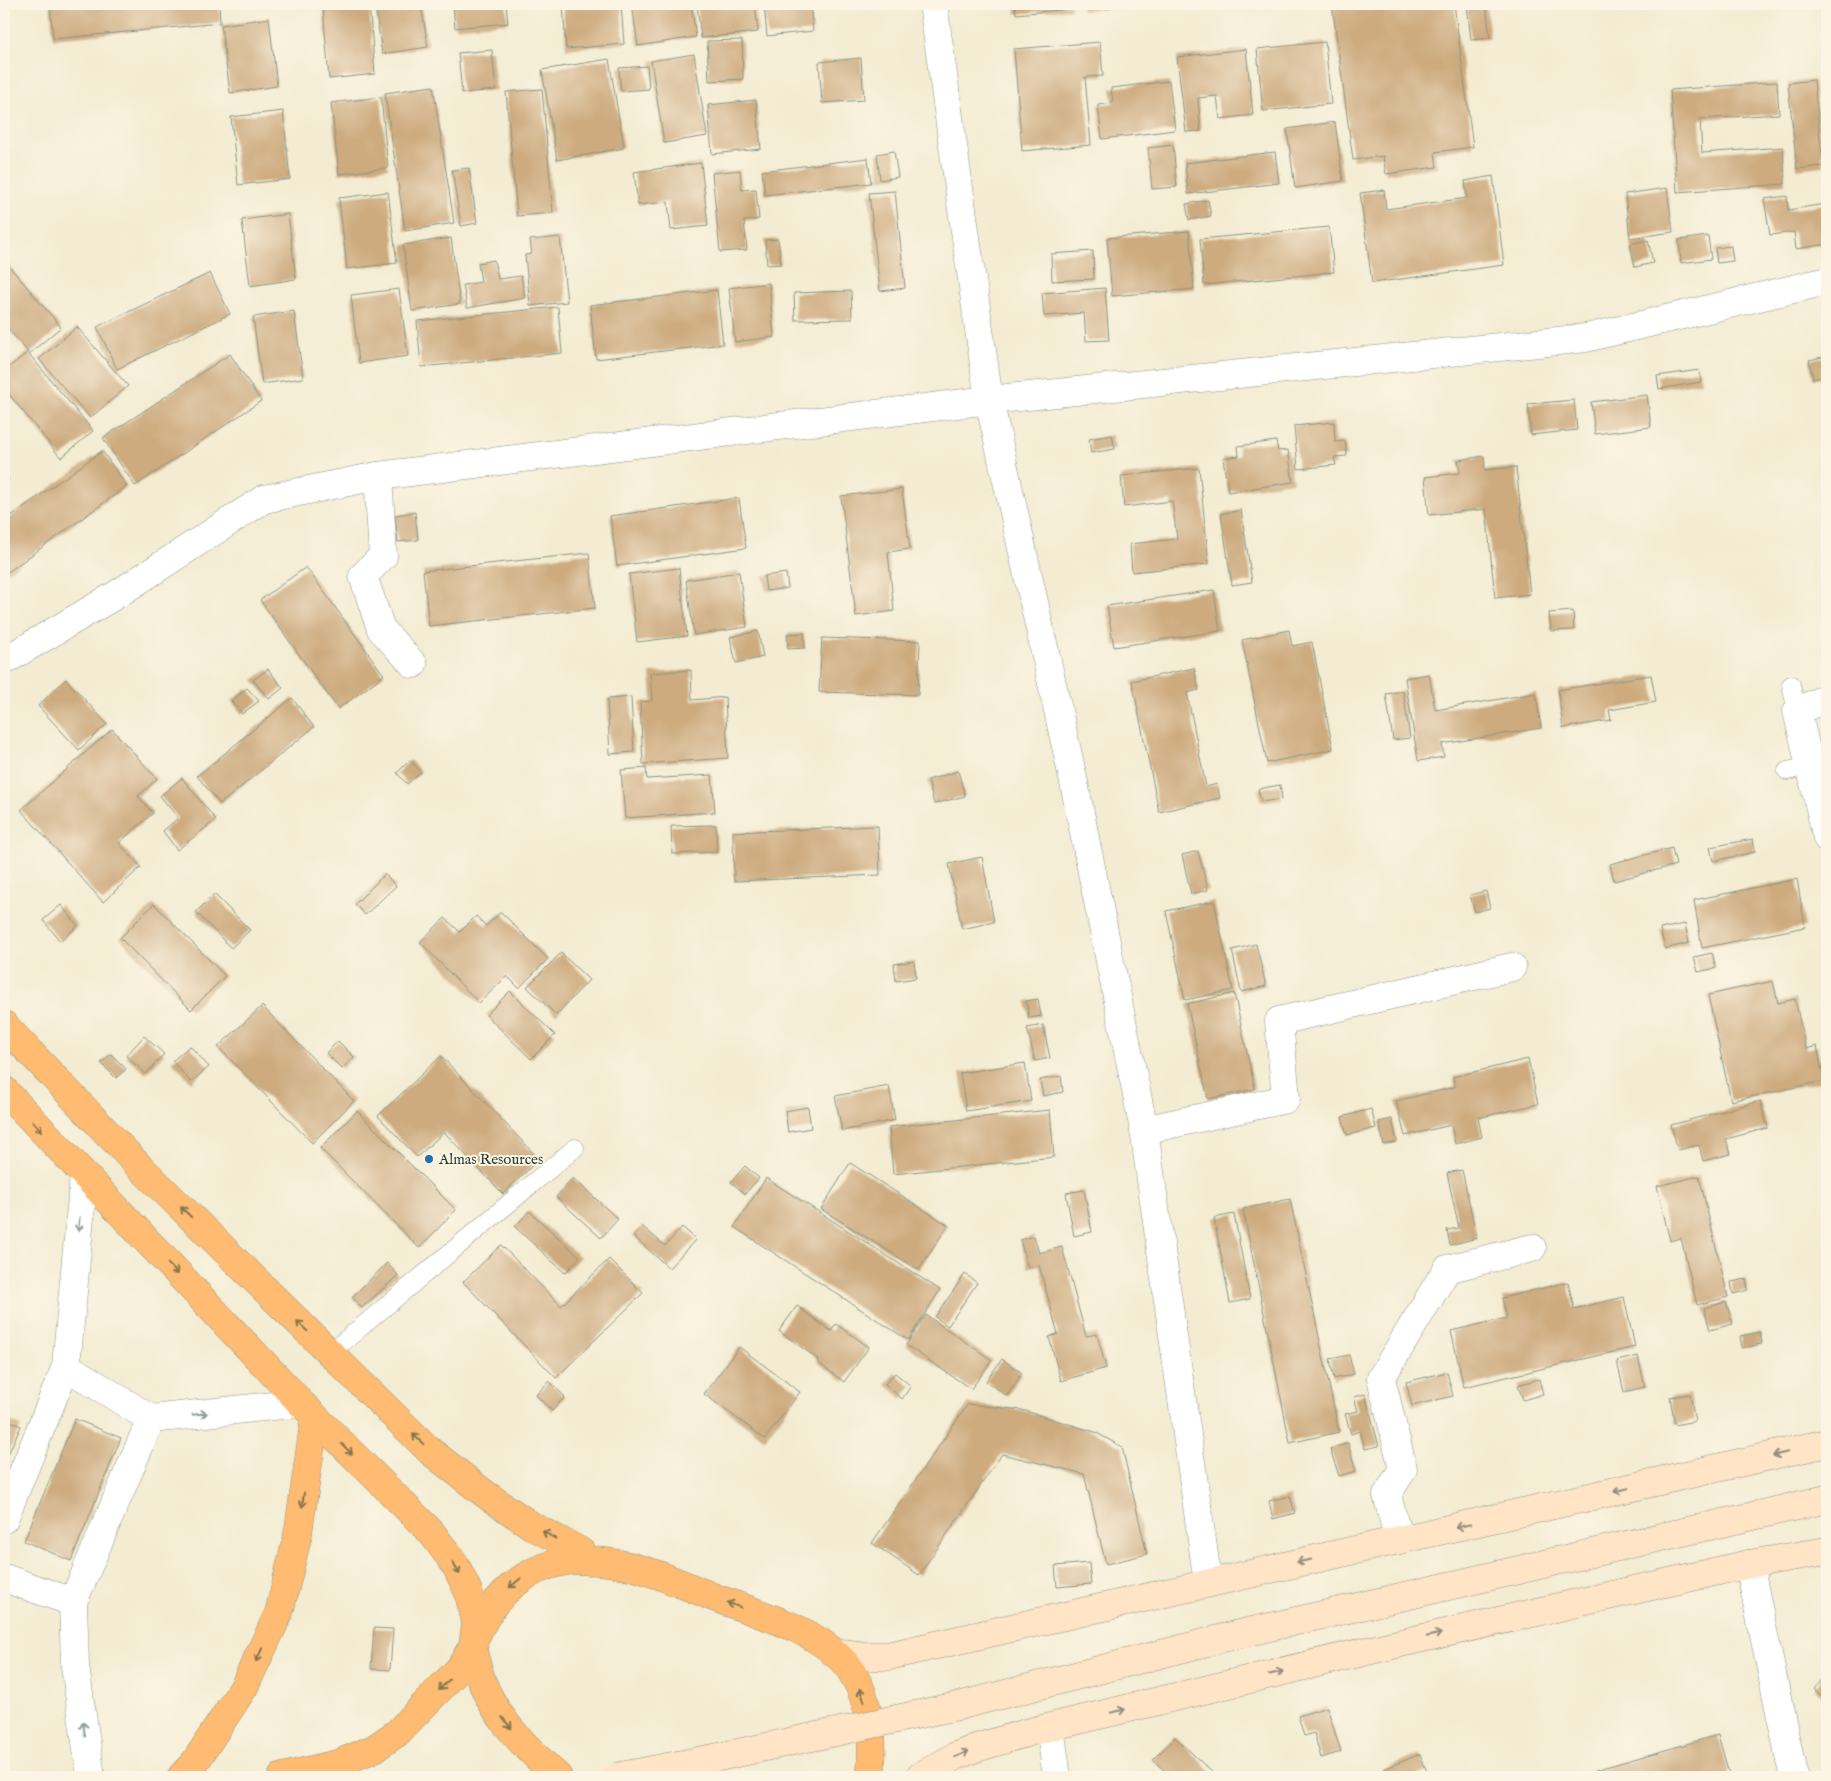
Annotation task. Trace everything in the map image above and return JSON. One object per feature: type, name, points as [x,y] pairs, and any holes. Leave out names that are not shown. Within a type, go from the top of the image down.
[{"type":"highway","points":[[4,1025],[137,1164],[401,1423],[458,1474],[510,1512],[580,1552],[589,1561]]},
{"type":"highway","points":[[4,1090],[308,1410],[431,1532],[448,1553],[462,1577],[473,1606],[476,1623],[473,1646],[479,1677],[494,1707],[558,1777]]},
{"type":"highway","points":[[180,1777],[195,1762],[244,1687],[279,1613],[298,1534],[308,1410]]},
{"type":"highway","points":[[282,1777],[340,1763],[375,1748],[397,1733],[460,1668],[473,1646],[486,1616],[504,1592],[534,1570],[551,1564],[569,1561],[621,1564],[655,1574],[796,1629],[824,1644],[844,1662],[852,1673],[867,1709],[872,1737],[870,1777]]},
{"type":"main road","points":[[833,1652],[866,1656],[888,1656],[1827,1443]]},
{"type":"main road","points":[[616,1777],[962,1705],[1235,1636],[1827,1499]]},
{"type":"main road","points":[[919,1777],[956,1756],[976,1748],[1050,1728],[1401,1643],[1749,1564],[1827,1551]]},
{"type":"street","points":[[933,4],[988,400],[1073,778],[1144,1130],[1208,1582]]},
{"type":"street","points":[[4,661],[119,593],[264,499],[378,476],[988,400],[1586,338],[1827,281]]},
{"type":"street","points":[[378,476],[383,556],[363,576],[380,629],[413,664]]},
{"type":"street","points":[[1827,698],[1816,701],[1794,698],[1799,769],[1827,838]]},
{"type":"street","points":[[1144,1130],[1286,1099],[1279,1021],[1512,967]]},
{"type":"street","points":[[4,1519],[66,1366],[84,1175]]},
{"type":"street","points":[[1400,1540],[1387,1495],[1403,1469],[1381,1378],[1447,1269],[1532,1248]]},
{"type":"street","points":[[66,1366],[151,1419],[308,1410]]},
{"type":"street","points":[[91,1777],[75,1666],[73,1602],[151,1419]]},
{"type":"street","points":[[1749,1564],[1796,1777]]},
{"type":"street","points":[[4,1578],[73,1602]]},
{"type":"street","points":[[1050,1728],[1056,1777]]},
{"type":"lane","points":[[330,1353],[576,1148]]},
{"type":"building","points":[[50,4],[219,4],[220,23],[53,39]]},
{"type":"building","points":[[369,4],[375,74],[329,79],[323,8]]},
{"type":"building","points":[[375,4],[421,4],[428,47],[382,54]]},
{"type":"building","points":[[453,4],[506,4],[508,23],[455,28]]},
{"type":"building","points":[[563,4],[621,4],[624,44],[566,49]]},
{"type":"building","points":[[632,4],[691,4],[696,37],[638,46]]},
{"type":"building","points":[[697,4],[755,4],[758,32],[701,38]]},
{"type":"building","points":[[764,4],[810,4],[813,31],[767,36]]},
{"type":"building","points":[[1015,4],[1070,4],[1071,9],[1016,14]]},
{"type":"building","points":[[1081,4],[1110,4],[1111,8],[1082,11]]},
{"type":"building","points":[[1332,4],[1454,4],[1473,147],[1435,152],[1437,167],[1386,174],[1383,156],[1353,160]]},
{"type":"building","points":[[1467,4],[1486,4],[1490,38],[1471,40]]},
{"type":"building","points":[[269,18],[277,86],[230,93],[221,25]]},
{"type":"building","points":[[742,40],[743,79],[709,81],[707,41]]},
{"type":"building","points":[[1100,42],[1103,76],[1085,77],[1091,145],[1022,151],[1014,49]]},
{"type":"building","points":[[1325,42],[1331,104],[1263,111],[1257,49]]},
{"type":"building","points":[[1246,49],[1253,115],[1220,119],[1217,96],[1198,98],[1201,131],[1186,132],[1177,57]]},
{"type":"building","points":[[492,50],[496,90],[462,93],[458,53]]},
{"type":"building","points":[[694,54],[707,136],[664,143],[651,61]]},
{"type":"building","points":[[861,58],[864,100],[822,103],[819,62]]},
{"type":"building","points":[[609,59],[624,148],[557,160],[542,70]]},
{"type":"building","points":[[647,66],[649,89],[621,91],[619,68]]},
{"type":"building","points":[[1814,80],[1823,166],[1797,169],[1788,83]]},
{"type":"building","points":[[1169,81],[1175,130],[1102,139],[1098,105],[1113,103],[1111,88]]},
{"type":"building","points":[[1777,82],[1779,114],[1700,119],[1702,153],[1783,147],[1785,184],[1677,192],[1670,90]]},
{"type":"building","points":[[433,86],[454,223],[405,231],[385,93]]},
{"type":"building","points":[[542,89],[553,213],[517,216],[506,92]]},
{"type":"building","points":[[381,97],[388,168],[339,174],[331,103]]},
{"type":"building","points":[[756,100],[761,149],[712,154],[708,105]]},
{"type":"building","points":[[283,111],[290,179],[238,185],[231,117]]},
{"type":"building","points":[[1335,122],[1343,181],[1295,188],[1287,129]]},
{"type":"building","points":[[1824,123],[1827,123],[1827,144],[1825,144]]},
{"type":"building","points":[[1173,145],[1177,187],[1152,189],[1148,148]]},
{"type":"building","points":[[894,151],[898,177],[880,180],[877,154]]},
{"type":"building","points":[[1275,152],[1279,183],[1188,194],[1185,163]]},
{"type":"building","points":[[868,158],[871,183],[765,195],[762,171]]},
{"type":"building","points":[[701,163],[708,226],[671,230],[668,202],[638,205],[634,172]]},
{"type":"building","points":[[469,168],[477,223],[461,226],[452,170]]},
{"type":"building","points":[[740,170],[742,190],[756,189],[759,219],[744,221],[747,250],[720,252],[712,173]]},
{"type":"building","points":[[1493,176],[1504,265],[1372,283],[1360,193],[1384,190],[1386,209],[1467,198],[1465,181]]},
{"type":"building","points":[[1667,188],[1673,232],[1630,238],[1625,194]]},
{"type":"building","points":[[895,191],[905,288],[880,291],[869,193]]},
{"type":"building","points":[[388,192],[397,263],[347,269],[339,198]]},
{"type":"building","points":[[1787,196],[1788,210],[1825,204],[1827,244],[1796,249],[1794,232],[1770,235],[1764,199]]},
{"type":"building","points":[[1208,200],[1211,216],[1189,220],[1186,204]]},
{"type":"building","points":[[288,214],[296,279],[250,286],[242,220]]},
{"type":"building","points":[[1329,227],[1334,272],[1204,285],[1200,239]]},
{"type":"building","points":[[1189,231],[1194,289],[1112,296],[1107,238]]},
{"type":"building","points":[[1708,236],[1711,259],[1681,263],[1679,240]]},
{"type":"building","points":[[560,237],[567,302],[530,306],[525,255],[532,254],[530,240]]},
{"type":"building","points":[[451,238],[460,304],[412,311],[403,245]]},
{"type":"building","points":[[778,239],[781,264],[767,265],[765,240]]},
{"type":"building","points":[[1648,240],[1653,263],[1635,267],[1630,244]]},
{"type":"building","points":[[1731,246],[1733,261],[1717,263],[1715,248]]},
{"type":"building","points":[[1093,251],[1094,279],[1052,281],[1051,254]]},
{"type":"building","points":[[4,260],[61,327],[29,354],[93,431],[61,458],[4,388],[4,371],[28,352],[4,324]]},
{"type":"building","points":[[494,260],[498,279],[521,276],[525,298],[467,308],[463,285],[481,282],[478,263]]},
{"type":"building","points":[[210,273],[230,314],[117,369],[97,327]]},
{"type":"building","points":[[769,283],[774,337],[735,342],[729,288]]},
{"type":"building","points":[[1105,288],[1109,340],[1086,341],[1084,313],[1044,316],[1042,293]]},
{"type":"building","points":[[399,289],[408,356],[359,363],[351,295]]},
{"type":"building","points":[[717,290],[723,344],[596,359],[590,305]]},
{"type":"building","points":[[851,291],[852,319],[795,320],[794,293]]},
{"type":"building","points":[[558,307],[562,353],[421,367],[417,321]]},
{"type":"building","points":[[294,311],[303,378],[262,384],[253,317]]},
{"type":"building","points":[[77,327],[128,386],[90,418],[39,359]]},
{"type":"building","points":[[230,354],[261,401],[135,486],[103,438]]},
{"type":"building","points":[[1827,356],[1827,376],[1813,379],[1809,360]]},
{"type":"building","points":[[1699,370],[1701,382],[1659,389],[1657,376]]},
{"type":"building","points":[[1647,395],[1651,427],[1595,434],[1591,402]]},
{"type":"building","points":[[1574,400],[1577,430],[1531,435],[1528,404]]},
{"type":"building","points":[[1334,422],[1335,442],[1345,441],[1347,456],[1334,457],[1336,465],[1298,469],[1294,426]]},
{"type":"building","points":[[1112,435],[1115,449],[1091,453],[1089,439]]},
{"type":"building","points":[[1276,441],[1278,451],[1288,450],[1293,482],[1228,492],[1223,458],[1239,456],[1238,446]]},
{"type":"building","points":[[102,451],[127,486],[8,572],[4,566],[4,521]]},
{"type":"building","points":[[1484,456],[1485,470],[1516,467],[1530,594],[1495,598],[1486,509],[1429,515],[1425,477],[1460,473],[1458,460]]},
{"type":"building","points":[[1199,468],[1209,564],[1132,572],[1130,544],[1177,539],[1172,501],[1124,507],[1121,476]]},
{"type":"building","points":[[4,474],[9,480],[4,484]]},
{"type":"building","points":[[902,489],[910,549],[888,552],[894,611],[856,616],[841,496]]},
{"type":"building","points":[[739,498],[746,548],[617,566],[610,516]]},
{"type":"building","points":[[1241,510],[1252,582],[1232,585],[1221,514]]},
{"type":"building","points":[[415,512],[418,540],[398,542],[395,515]]},
{"type":"building","points":[[589,553],[595,608],[429,626],[423,571]]},
{"type":"building","points":[[306,567],[384,675],[338,709],[260,600]]},
{"type":"building","points":[[679,568],[687,636],[637,642],[629,574]]},
{"type":"building","points":[[739,572],[747,627],[694,635],[686,580]]},
{"type":"building","points":[[786,573],[788,588],[766,591],[764,576]]},
{"type":"building","points":[[1214,590],[1220,631],[1114,647],[1107,606]]},
{"type":"building","points":[[1573,611],[1574,630],[1551,631],[1549,613]]},
{"type":"building","points":[[1289,630],[1292,646],[1312,642],[1333,749],[1267,763],[1242,640]]},
{"type":"building","points":[[758,631],[763,657],[736,663],[730,637]]},
{"type":"building","points":[[804,633],[805,648],[788,649],[787,634]]},
{"type":"building","points":[[822,638],[920,641],[918,695],[819,692]]},
{"type":"building","points":[[1194,668],[1199,690],[1187,693],[1206,787],[1217,784],[1220,798],[1159,812],[1132,681]]},
{"type":"building","points":[[268,669],[283,688],[269,699],[253,680]]},
{"type":"building","points":[[691,670],[692,700],[725,697],[728,758],[643,764],[640,702],[652,701],[650,673]]},
{"type":"building","points":[[1429,674],[1435,710],[1536,693],[1541,728],[1442,744],[1444,757],[1418,761],[1405,678]]},
{"type":"building","points":[[1651,675],[1656,702],[1609,710],[1611,720],[1563,728],[1558,690]]},
{"type":"building","points":[[66,679],[107,724],[79,750],[38,706]]},
{"type":"building","points":[[247,688],[259,701],[242,714],[231,701]]},
{"type":"building","points":[[1403,691],[1410,738],[1393,740],[1386,694]]},
{"type":"building","points":[[631,697],[634,752],[610,754],[607,699]]},
{"type":"building","points":[[292,698],[314,727],[220,804],[197,776]]},
{"type":"building","points":[[112,729],[157,779],[138,796],[153,813],[119,843],[141,867],[103,902],[21,810]]},
{"type":"building","points":[[410,760],[421,772],[407,784],[397,773]]},
{"type":"building","points":[[646,768],[647,779],[712,775],[715,812],[625,818],[621,770]]},
{"type":"building","points":[[958,771],[965,796],[934,804],[928,780]]},
{"type":"building","points":[[182,778],[216,820],[177,850],[163,831],[178,818],[160,796]]},
{"type":"building","points":[[1280,785],[1282,799],[1261,802],[1258,789]]},
{"type":"building","points":[[716,825],[717,852],[672,854],[671,826]]},
{"type":"building","points":[[878,826],[880,875],[734,881],[733,832]]},
{"type":"building","points":[[1753,839],[1755,852],[1713,861],[1710,847]]},
{"type":"building","points":[[1672,848],[1676,865],[1614,881],[1610,864]]},
{"type":"building","points":[[1198,851],[1208,890],[1191,894],[1182,855]]},
{"type":"building","points":[[982,857],[994,922],[962,929],[949,864]]},
{"type":"building","points":[[385,874],[396,886],[365,915],[355,904]]},
{"type":"building","points":[[1797,879],[1805,927],[1702,948],[1694,900]]},
{"type":"building","points":[[1486,891],[1490,908],[1475,912],[1470,895]]},
{"type":"building","points":[[214,894],[250,930],[231,948],[196,912]]},
{"type":"building","points":[[1214,901],[1233,990],[1185,1000],[1166,911]]},
{"type":"building","points":[[154,904],[225,976],[191,1010],[120,938]]},
{"type":"building","points":[[61,905],[78,926],[60,941],[43,920]]},
{"type":"building","points":[[501,912],[548,959],[519,988],[507,976],[479,1003],[420,942],[445,918],[460,932],[476,916],[486,926]]},
{"type":"building","points":[[1685,924],[1689,943],[1665,949],[1660,929]]},
{"type":"building","points":[[1256,944],[1266,986],[1241,992],[1232,950]]},
{"type":"building","points":[[561,953],[589,980],[556,1015],[527,987]]},
{"type":"building","points":[[1712,953],[1716,968],[1698,972],[1694,957]]},
{"type":"building","points":[[914,961],[916,978],[896,981],[894,964]]},
{"type":"building","points":[[1773,981],[1778,1003],[1795,999],[1806,1049],[1817,1046],[1824,1081],[1731,1101],[1708,995]]},
{"type":"building","points":[[510,991],[555,1035],[531,1059],[486,1015]]},
{"type":"building","points":[[1234,993],[1255,1089],[1208,1099],[1187,1004]]},
{"type":"building","points":[[1038,999],[1041,1016],[1029,1018],[1026,1001]]},
{"type":"building","points":[[262,1006],[354,1101],[312,1143],[218,1047]]},
{"type":"building","points":[[1043,1025],[1050,1058],[1035,1061],[1027,1028]]},
{"type":"building","points":[[144,1036],[164,1054],[146,1074],[126,1056]]},
{"type":"building","points":[[338,1041],[354,1057],[342,1069],[326,1053]]},
{"type":"building","points":[[190,1046],[209,1067],[191,1082],[172,1061]]},
{"type":"building","points":[[111,1054],[126,1069],[116,1078],[101,1063]]},
{"type":"building","points":[[441,1056],[539,1159],[503,1194],[444,1132],[417,1157],[378,1116]]},
{"type":"building","points":[[1528,1059],[1538,1104],[1478,1118],[1482,1137],[1455,1144],[1451,1125],[1405,1136],[1396,1101],[1455,1087],[1453,1077]]},
{"type":"building","points":[[1025,1063],[1031,1101],[966,1111],[960,1073]]},
{"type":"building","points":[[1061,1076],[1063,1092],[1043,1096],[1040,1080]]},
{"type":"building","points":[[889,1086],[895,1120],[842,1131],[835,1096]]},
{"type":"building","points":[[1760,1101],[1768,1128],[1726,1139],[1731,1154],[1703,1161],[1699,1145],[1678,1150],[1671,1125]]},
{"type":"building","points":[[808,1107],[811,1128],[788,1132],[785,1111]]},
{"type":"building","points":[[1371,1109],[1376,1128],[1347,1135],[1342,1117]]},
{"type":"building","points":[[1050,1110],[1054,1157],[893,1174],[889,1127]]},
{"type":"building","points":[[357,1111],[456,1210],[419,1248],[320,1148]]},
{"type":"building","points":[[1392,1119],[1397,1142],[1384,1145],[1379,1122]]},
{"type":"building","points":[[850,1163],[948,1225],[919,1270],[821,1209]]},
{"type":"building","points":[[745,1166],[759,1178],[745,1194],[731,1182]]},
{"type":"building","points":[[1462,1170],[1477,1238],[1450,1245],[1447,1230],[1459,1228],[1447,1173]]},
{"type":"building","points":[[1699,1176],[1728,1297],[1697,1305],[1681,1238],[1670,1241],[1657,1186]]},
{"type":"building","points":[[573,1178],[618,1219],[601,1238],[556,1197]]},
{"type":"building","points":[[766,1178],[940,1290],[908,1340],[734,1227]]},
{"type":"building","points":[[1084,1190],[1092,1232],[1074,1236],[1066,1193]]},
{"type":"building","points":[[1290,1199],[1339,1432],[1290,1443],[1243,1209]]},
{"type":"building","points":[[529,1211],[580,1257],[565,1273],[515,1227]]},
{"type":"building","points":[[1234,1214],[1250,1299],[1230,1303],[1214,1218]]},
{"type":"building","points":[[642,1226],[665,1246],[682,1227],[696,1239],[669,1268],[633,1236]]},
{"type":"building","points":[[1034,1236],[1039,1253],[1062,1247],[1086,1336],[1097,1334],[1106,1368],[1061,1381],[1049,1337],[1058,1334],[1039,1265],[1028,1268],[1020,1240]]},
{"type":"building","points":[[501,1245],[561,1306],[609,1259],[643,1293],[556,1378],[463,1282]]},
{"type":"building","points":[[387,1263],[398,1275],[362,1308],[352,1297]]},
{"type":"building","points":[[965,1274],[977,1283],[948,1326],[935,1317]]},
{"type":"building","points":[[1746,1279],[1748,1290],[1733,1294],[1731,1282]]},
{"type":"building","points":[[1568,1282],[1574,1309],[1624,1297],[1635,1347],[1464,1387],[1451,1331],[1507,1318],[1502,1298]]},
{"type":"building","points":[[1726,1302],[1733,1324],[1710,1330],[1704,1308]]},
{"type":"building","points":[[797,1306],[831,1331],[836,1324],[869,1347],[844,1382],[817,1362],[818,1359],[779,1331]]},
{"type":"building","points":[[926,1315],[992,1360],[971,1389],[906,1345]]},
{"type":"building","points":[[1760,1332],[1762,1344],[1742,1348],[1740,1336]]},
{"type":"building","points":[[739,1347],[800,1392],[765,1439],[704,1394]]},
{"type":"building","points":[[1349,1355],[1354,1374],[1334,1379],[1330,1359]]},
{"type":"building","points":[[1638,1356],[1645,1387],[1624,1392],[1617,1361]]},
{"type":"building","points":[[1002,1359],[1022,1373],[1007,1396],[986,1381]]},
{"type":"building","points":[[1447,1372],[1453,1396],[1412,1406],[1406,1382]]},
{"type":"building","points":[[895,1373],[911,1386],[902,1399],[885,1384]]},
{"type":"building","points":[[1539,1379],[1543,1394],[1523,1400],[1518,1385]]},
{"type":"building","points":[[549,1381],[565,1397],[552,1411],[536,1395]]},
{"type":"building","points":[[1365,1394],[1379,1446],[1365,1449],[1360,1431],[1351,1434],[1345,1414],[1358,1411],[1354,1397]]},
{"type":"building","points":[[1690,1394],[1695,1421],[1675,1425],[1670,1397]]},
{"type":"building","points":[[968,1404],[1022,1410],[1095,1432],[1122,1447],[1147,1554],[1106,1564],[1084,1474],[1002,1454],[919,1575],[872,1543]]},
{"type":"building","points":[[4,1418],[21,1426],[4,1463]]},
{"type":"building","points":[[75,1419],[121,1438],[71,1561],[24,1541]]},
{"type":"building","points":[[1348,1443],[1356,1471],[1339,1476],[1330,1449]]},
{"type":"building","points":[[1290,1496],[1295,1513],[1273,1519],[1269,1501]]},
{"type":"building","points":[[1089,1563],[1091,1584],[1057,1587],[1055,1566]]},
{"type":"building","points":[[374,1628],[393,1629],[390,1670],[371,1669]]},
{"type":"building","points":[[1827,1673],[1827,1701],[1814,1689]]},
{"type":"building","points":[[1327,1707],[1341,1752],[1321,1758],[1314,1733],[1304,1736],[1298,1716]]},
{"type":"building","points":[[1718,1735],[1730,1777],[1597,1777],[1595,1770]]},
{"type":"building","points":[[1175,1737],[1217,1777],[1171,1777],[1153,1760]]},
{"type":"building","points":[[1420,1754],[1427,1772],[1413,1777],[1385,1777],[1382,1770]]},
{"type":"place","name":"Almas Resources","points":[[429,1159]]}]
